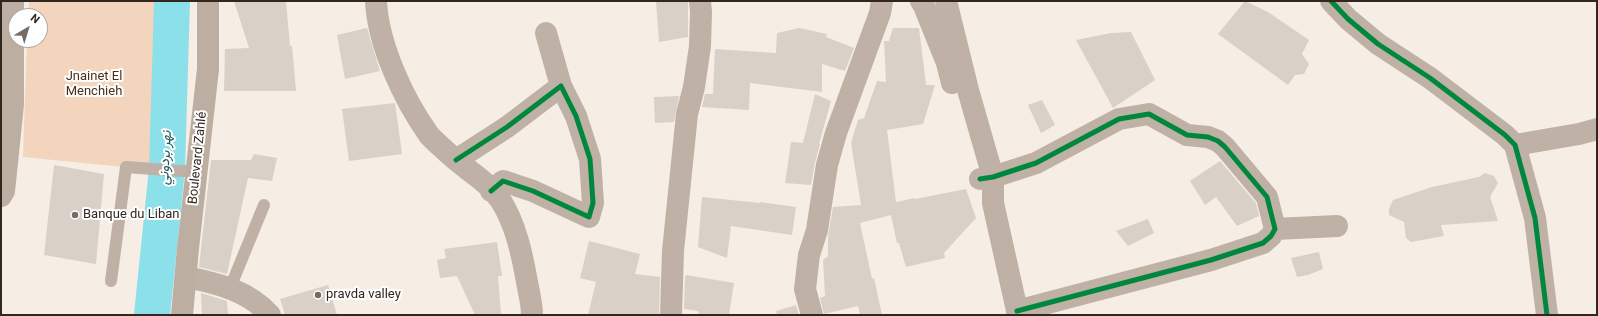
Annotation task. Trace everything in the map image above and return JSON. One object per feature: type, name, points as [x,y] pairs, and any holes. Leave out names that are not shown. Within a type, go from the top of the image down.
[{"type":"main road","points":[[1,196],[4,191],[13,104],[13,1]]},
{"type":"main road","name":"Boulevard Zahlé","points":[[182,315],[188,248],[187,171],[208,69],[208,1]]},
{"type":"street","points":[[376,1],[378,23],[384,47],[409,104],[430,136],[456,160],[481,179],[492,191],[500,201],[515,230],[524,268],[532,315]]},
{"type":"street","points":[[671,315],[673,251],[687,114],[694,88],[700,46],[700,1]]},
{"type":"street","points":[[812,315],[805,289],[809,255],[817,230],[827,165],[836,133],[880,13],[882,1]]},
{"type":"street","points":[[921,1],[947,64],[971,152],[986,178]]},
{"type":"street","points":[[946,1],[968,90],[986,178],[993,203],[1017,313],[1211,260],[1263,243],[1271,236],[1275,229],[1267,197],[1226,147],[1218,141],[1208,138],[1187,136],[1149,114],[1119,119],[1036,163],[986,178]]},
{"type":"street","points":[[1330,1],[1348,19],[1378,44],[1430,78],[1505,135],[1515,145],[1535,218],[1546,315]]},
{"type":"street","points":[[492,191],[503,181],[533,191],[589,217],[593,203],[590,159],[576,116],[561,86],[546,33]]},
{"type":"street","points":[[456,160],[507,127],[561,86]]},
{"type":"street","points":[[1515,145],[1579,134],[1597,129]]},
{"type":"street","points":[[1275,229],[1337,226]]},
{"type":"street","points":[[186,277],[212,282],[230,288],[263,307],[270,315]]},
{"type":"lane","points":[[111,281],[126,167],[187,171]]},
{"type":"lane","points":[[230,288],[264,205]]},
{"type":"green space","name":"Jnainet El Menchieh","points":[[29,1],[172,1],[154,170],[23,157],[27,48],[48,48],[48,8],[29,8]]},
{"type":"building","points":[[234,1],[286,1],[296,91],[224,91],[225,49],[249,48]]},
{"type":"building","points":[[656,1],[688,1],[688,37],[659,42]]},
{"type":"building","points":[[1245,1],[1268,12],[1309,40],[1302,54],[1309,64],[1304,74],[1295,75],[1288,85],[1218,34]]},
{"type":"building","points":[[367,28],[380,71],[345,79],[337,35]]},
{"type":"building","points":[[799,28],[827,34],[826,37],[854,48],[845,71],[822,64],[822,92],[750,83],[749,110],[702,107],[705,94],[713,94],[715,49],[776,53],[777,33]]},
{"type":"building","points":[[893,28],[919,28],[926,85],[935,85],[923,124],[887,130],[896,202],[966,189],[976,218],[944,253],[945,258],[906,267],[899,243],[897,243],[891,215],[860,223],[872,279],[874,278],[882,315],[860,315],[858,306],[824,314],[820,298],[825,296],[823,260],[828,256],[828,236],[833,207],[861,205],[851,143],[858,120],[864,118],[877,81],[886,82],[884,41],[889,41]]},
{"type":"building","points":[[1131,32],[1155,80],[1113,108],[1076,40],[1111,33]]},
{"type":"building","points":[[815,94],[831,101],[819,144],[811,185],[785,183],[791,142],[803,143]]},
{"type":"building","points":[[679,96],[674,122],[655,123],[654,97]]},
{"type":"building","points":[[1042,100],[1055,125],[1041,133],[1028,105]]},
{"type":"building","points":[[395,103],[402,154],[349,161],[342,109]]},
{"type":"building","points":[[254,154],[277,158],[272,181],[248,178],[227,274],[199,267],[211,160],[251,160]]},
{"type":"building","points":[[1220,161],[1256,203],[1259,216],[1237,226],[1216,197],[1205,205],[1190,181]]},
{"type":"building","name":"Banque du Liban","points":[[54,165],[104,174],[96,264],[44,255]]},
{"type":"building","points":[[1485,173],[1494,176],[1498,183],[1490,197],[1498,221],[1441,225],[1444,236],[1411,242],[1406,238],[1404,222],[1389,215],[1389,209],[1393,200],[1432,187],[1479,177]]},
{"type":"building","points":[[702,197],[796,207],[792,235],[731,226],[727,258],[698,247]]},
{"type":"building","points":[[1148,219],[1154,233],[1128,246],[1116,231]]},
{"type":"building","points":[[589,241],[640,254],[635,274],[660,277],[659,315],[588,315],[596,282],[580,278]]},
{"type":"building","points":[[497,242],[502,276],[498,276],[501,315],[475,315],[457,276],[440,278],[437,260],[446,258],[444,249]]},
{"type":"building","points":[[1319,252],[1323,269],[1308,275],[1297,277],[1291,258]]},
{"type":"building","points":[[686,275],[734,283],[729,315],[699,315],[698,311],[684,309]]},
{"type":"building","points":[[328,285],[337,315],[285,315],[280,299]]},
{"type":"building","points":[[201,293],[227,301],[228,315],[202,315]]},
{"type":"building","points":[[796,305],[799,315],[777,315],[776,311]]},
{"type":"waterway","name":"نهر بردوني","points":[[152,315],[167,169],[172,1]]},
{"type":"cycle path","points":[[1331,1],[1348,19],[1378,44],[1430,78],[1505,135],[1515,145],[1535,218],[1547,315]]},
{"type":"cycle path","points":[[456,160],[507,127],[561,86],[576,116],[590,159],[593,203],[589,217],[533,191],[503,181],[491,191]]},
{"type":"cycle path","points":[[980,179],[993,177],[1036,163],[1119,119],[1149,114],[1187,135],[1208,137],[1218,141],[1225,147],[1267,197],[1275,229],[1271,236],[1263,243],[1211,260],[1017,311]]},
{"type":"place","name":"Banque du Liban","points":[[75,215]]},
{"type":"place","name":"pravda valley","points":[[318,295]]}]
